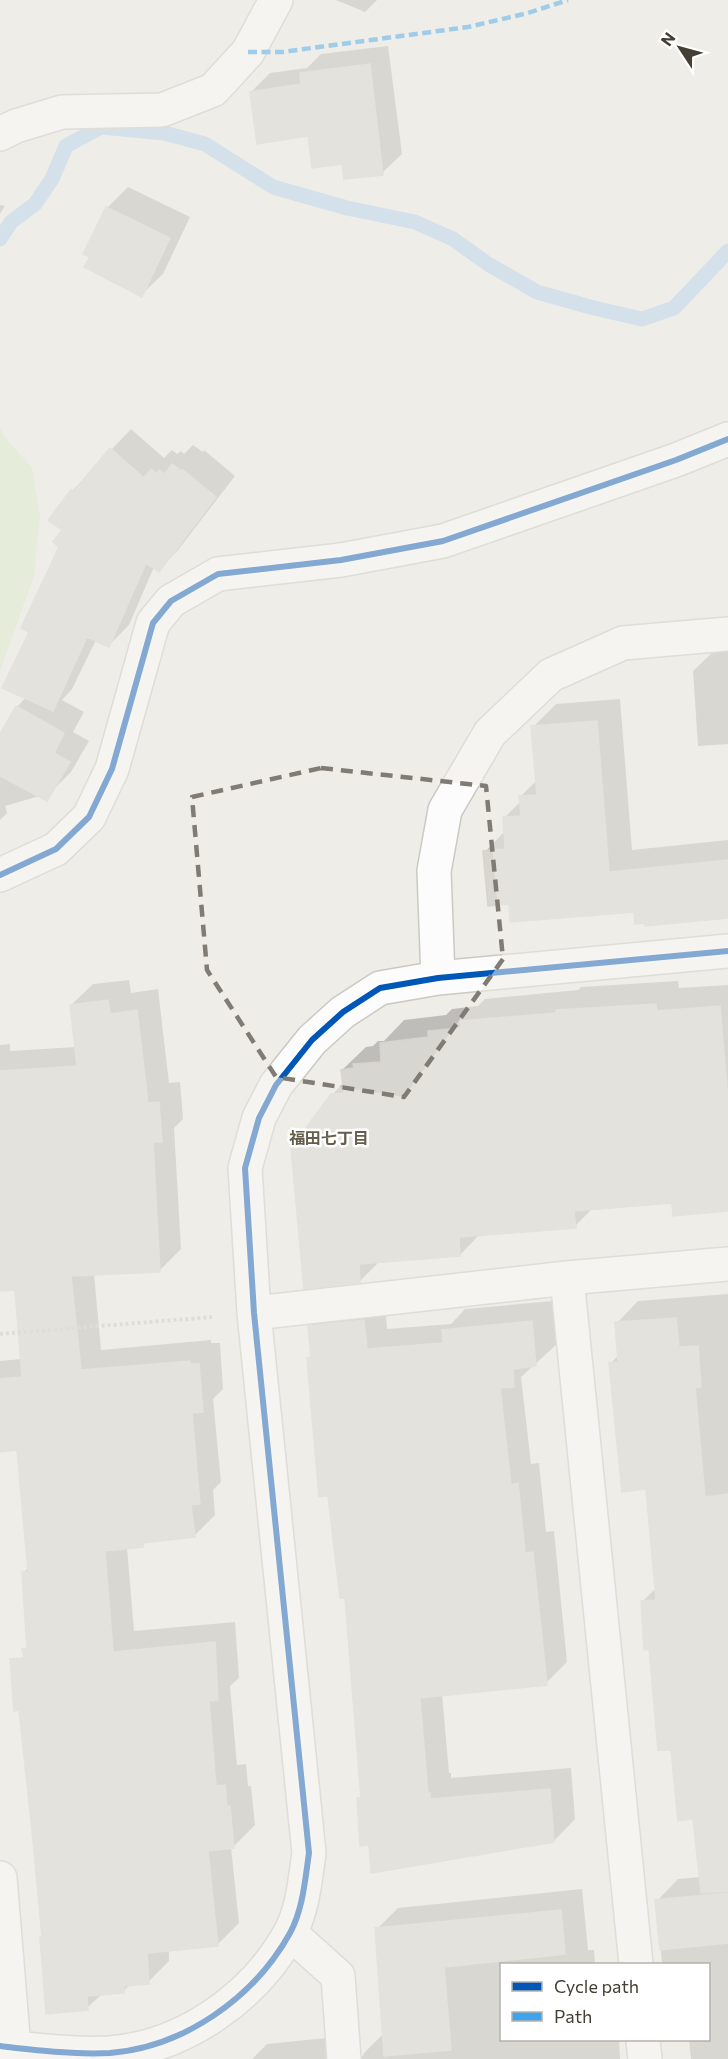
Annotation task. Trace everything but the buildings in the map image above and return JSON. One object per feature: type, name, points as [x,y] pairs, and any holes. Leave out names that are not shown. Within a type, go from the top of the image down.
[{"type":"street","points":[[0,134],[16,126],[62,112],[162,110],[213,90],[248,52],[276,0]]},
{"type":"street","points":[[0,875],[56,849],[89,817],[112,769],[153,623],[171,601],[218,574],[341,560],[443,541],[676,460],[728,439]]},
{"type":"street","points":[[438,978],[434,871],[446,810],[490,733],[551,675],[623,643],[728,634]]},
{"type":"street","points":[[0,1878],[7,2047],[65,2052],[110,2053],[155,2044],[200,2025],[237,1998],[266,1967],[290,1933],[302,1902],[309,1853],[254,1313],[245,1168],[259,1118],[276,1085],[312,1040],[343,1012],[380,988],[438,978],[728,951]]},
{"type":"street","points":[[254,1313],[567,1278],[728,1264]]},
{"type":"street","points":[[567,1278],[636,1963]]},
{"type":"street","points":[[290,1933],[338,1977],[344,2059]]},
{"type":"street","points":[[644,2041],[645,2059]]},
{"type":"path","points":[[0,1334],[177,1320]]},
{"type":"highlighted area","points":[[321,768],[486,786],[503,959],[404,1097],[276,1077],[207,970],[192,797]]},
{"type":"green space","points":[[0,428],[32,468],[40,516],[34,576],[0,671]]},
{"type":"waterway","points":[[0,239],[11,222],[35,204],[52,179],[66,146],[101,127],[164,133],[205,144],[273,187],[347,208],[415,222],[453,239],[488,264],[537,292],[642,319],[674,308],[728,251]]},
{"type":"marked path","points":[[248,52],[282,52],[468,27],[528,13],[568,0]]},
{"type":"cycle path","points":[[0,875],[56,849],[89,817],[112,769],[153,623],[171,601],[218,574],[341,560],[443,541],[676,460],[728,439]]},
{"type":"cycle path","points":[[0,2046],[69,2053],[110,2053],[138,2049],[190,2030],[237,1998],[257,1978],[275,1957],[290,1933],[298,1914],[309,1853],[254,1313],[245,1168],[259,1118],[276,1085],[312,1040],[343,1012],[380,988],[438,978],[728,951]]},
{"type":"district","name":"福田七丁目","points":[[329,1137]]}]
